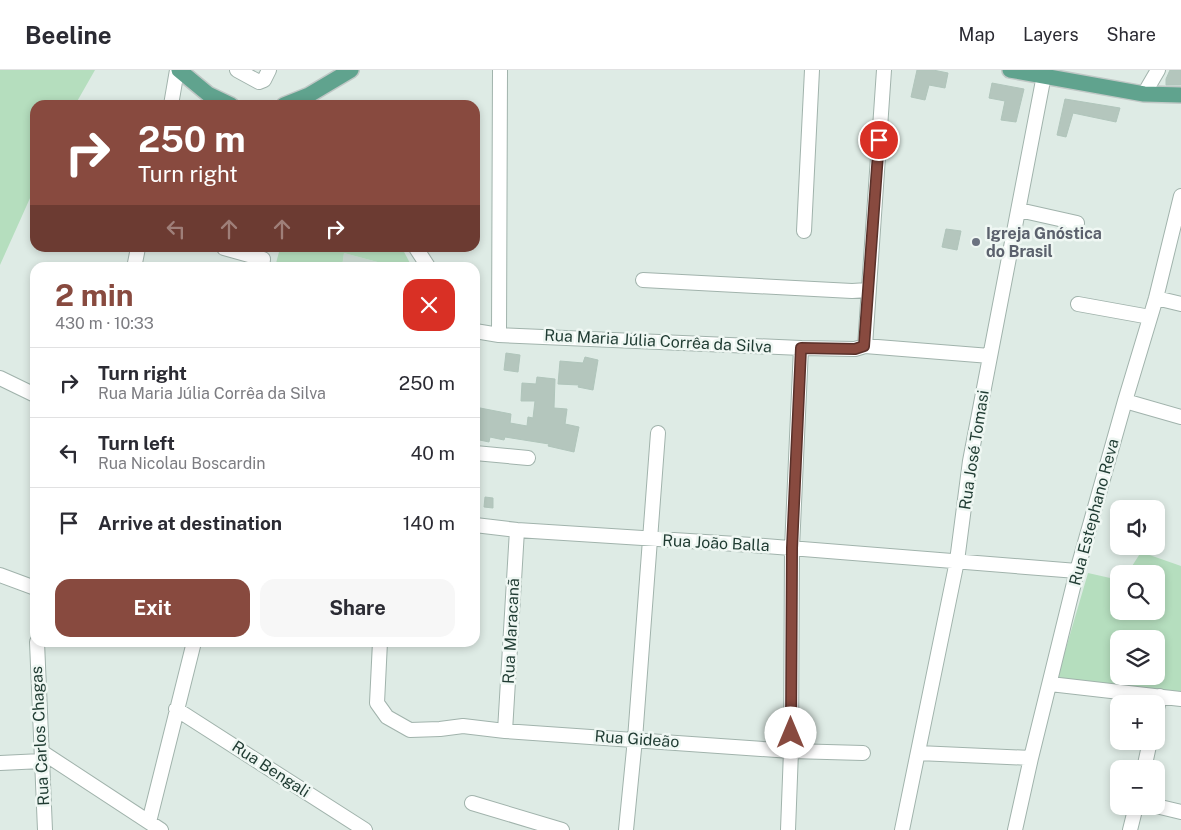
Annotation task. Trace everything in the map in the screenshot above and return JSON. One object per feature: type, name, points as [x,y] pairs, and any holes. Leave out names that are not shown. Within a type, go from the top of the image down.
[{"type":"main road","points":[[178,70],[208,94],[221,100]]},
{"type":"main road","points":[[312,100],[351,70]]},
{"type":"main road","points":[[1010,70],[1045,73],[1144,94],[1181,95]]},
{"type":"street","points":[[172,100],[178,70]]},
{"type":"street","points":[[237,70],[259,82],[264,80],[269,70]]},
{"type":"street","points":[[499,335],[500,70]]},
{"type":"street","points":[[804,231],[812,70]]},
{"type":"street","points":[[864,346],[884,70]]},
{"type":"street","points":[[1144,94],[1158,70]]},
{"type":"street","name":"Rua José Tomasi","points":[[902,830],[957,561],[970,461],[1045,73]]},
{"type":"street","name":"Rua Estephano Reva","points":[[1015,830],[1077,571],[1156,298],[1181,196]]},
{"type":"street","points":[[1019,210],[1077,223]]},
{"type":"street","points":[[234,252],[257,262]]},
{"type":"street","points":[[643,280],[852,291],[868,290]]},
{"type":"street","points":[[1156,298],[1181,304]]},
{"type":"street","points":[[1078,304],[1150,317]]},
{"type":"street","name":"Rua Maria Júlia Corrêa da Silva","points":[[480,332],[499,335],[801,348],[855,349],[864,346],[990,356]]},
{"type":"street","points":[[788,830],[791,751],[792,548],[801,348]]},
{"type":"street","points":[[0,378],[30,393]]},
{"type":"street","points":[[1125,400],[1181,417]]},
{"type":"street","points":[[626,830],[635,739],[658,433]]},
{"type":"street","points":[[480,453],[528,458]]},
{"type":"street","name":"Rua João Balla","points":[[480,526],[517,530],[792,548],[1077,571]]},
{"type":"street","name":"Rua Maracanã","points":[[505,731],[517,530]]},
{"type":"street","points":[[0,575],[30,586]]},
{"type":"street","name":"Rua Carlos Chagas","points":[[37,647],[45,830]]},
{"type":"street","points":[[148,822],[193,647]]},
{"type":"street","name":"Rua Gideão","points":[[380,647],[378,703],[386,717],[410,730],[463,726],[505,731],[791,751],[863,753]]},
{"type":"street","points":[[1050,684],[1151,695]]},
{"type":"street","points":[[1165,697],[1181,699]]},
{"type":"street","name":"Rua Bengali","points":[[176,709],[365,830]]},
{"type":"street","points":[[918,753],[1031,758]]},
{"type":"street","points":[[0,763],[42,756],[161,830]]},
{"type":"street","points":[[472,803],[517,824],[562,830]]},
{"type":"street","points":[[1165,808],[1181,812]]},
{"type":"street","points":[[1130,830],[1134,815]]},
{"type":"shaded area","points":[[344,253],[377,262],[343,262]]},
{"type":"green space","points":[[0,70],[95,70],[78,100],[30,100],[30,198],[0,265]]},
{"type":"green space","points":[[279,252],[404,252],[409,262],[377,262],[344,253],[343,262],[276,262]]},
{"type":"green space","points":[[1139,555],[1150,555],[1181,566],[1181,698],[1058,681],[1088,573],[1110,578],[1110,620],[1165,620],[1165,565],[1133,565]]},
{"type":"building","points":[[917,70],[933,70],[948,73],[945,88],[929,85],[925,100],[911,97]]},
{"type":"building","points":[[1170,70],[1181,70],[1181,85],[1166,85],[1166,79]]},
{"type":"building","points":[[992,83],[1024,89],[1016,122],[1001,120],[1005,101],[989,98]]},
{"type":"building","points":[[1065,99],[1120,108],[1116,122],[1073,113],[1066,137],[1057,135]]},
{"type":"building","points":[[946,229],[961,231],[957,250],[942,247]]},
{"type":"building","points":[[506,353],[520,355],[518,372],[504,370]]},
{"type":"building","points":[[585,357],[598,360],[593,390],[578,387],[579,385],[558,384],[560,361],[583,363]]},
{"type":"building","points":[[537,377],[555,379],[554,408],[567,409],[565,424],[579,427],[574,452],[548,446],[549,444],[505,437],[504,440],[490,437],[489,442],[480,440],[480,408],[511,414],[510,423],[527,426],[528,417],[533,418],[535,401],[521,401],[522,383],[536,384]]},
{"type":"building","points":[[485,497],[493,498],[493,508],[484,507]]},
{"type":"place","name":"Igreja Gnóstica do Brasil","points":[[976,242]]},
{"type":"route","points":[[791,733],[792,548],[801,348],[855,349],[864,346],[879,140]]}]
